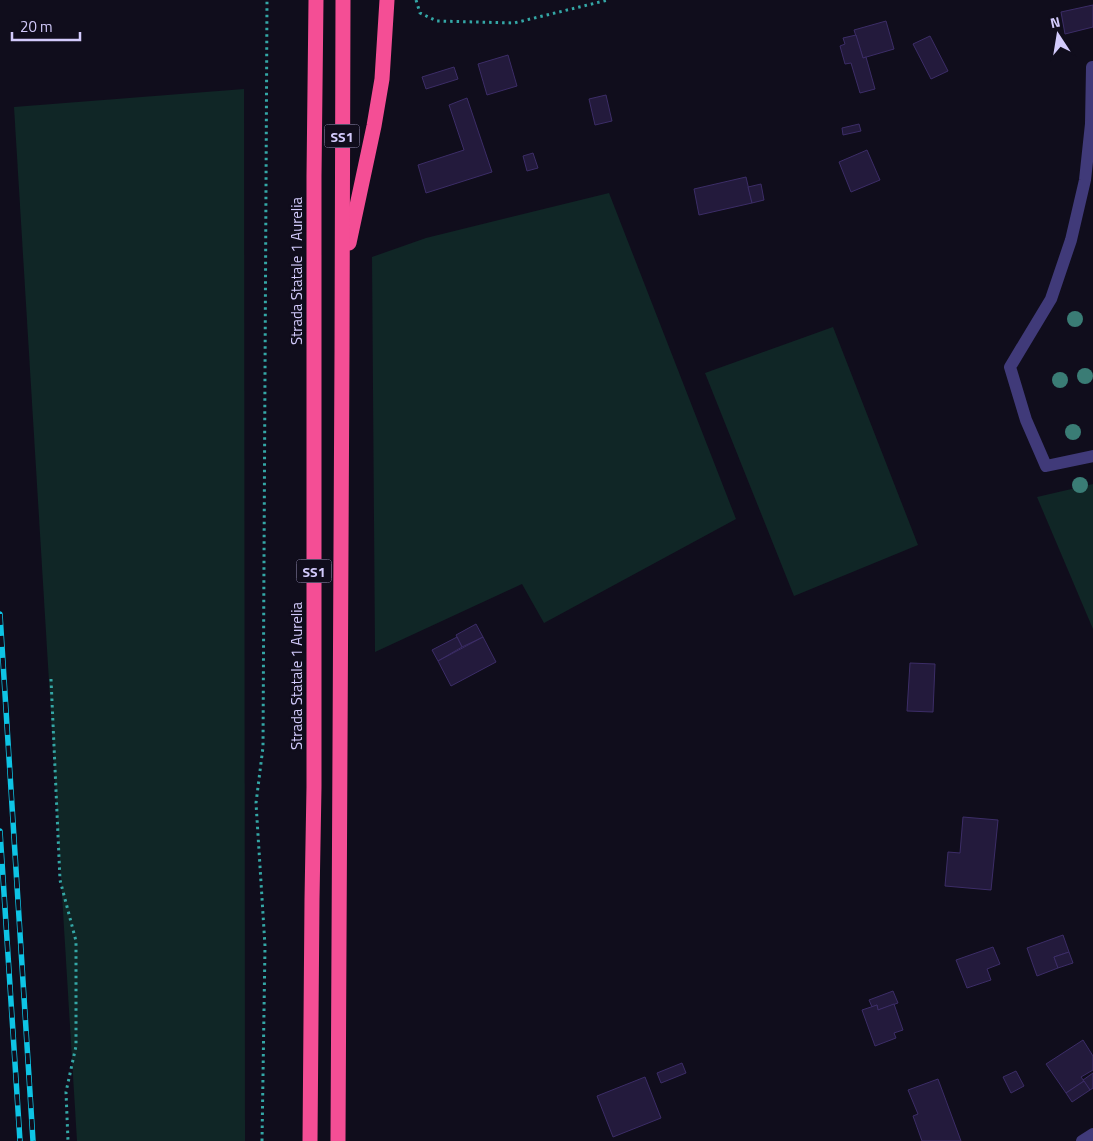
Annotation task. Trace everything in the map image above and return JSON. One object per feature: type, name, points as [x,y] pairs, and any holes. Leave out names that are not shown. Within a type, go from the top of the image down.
[{"type":"highway","name":"Strada Statale 1 Aurelia","points":[[310,1141],[314,788],[314,176],[316,0]]},
{"type":"highway","name":"SS1","points":[[338,1141],[343,0]]},
{"type":"highway","points":[[343,271],[374,126],[382,78],[387,0]]},
{"type":"street","points":[[1093,67],[1092,124],[1085,180],[1071,240],[1051,299],[1010,367],[1026,420],[1046,466],[1093,456]]},
{"type":"street","points":[[1082,1141],[1093,1134]]},
{"type":"path","points":[[262,1141],[265,946],[256,803],[263,747],[267,0]]},
{"type":"path","points":[[416,0],[420,13],[437,21],[514,23],[608,0]]},
{"type":"path","points":[[51,679],[60,880],[76,941],[76,1046],[66,1092],[68,1141]]},
{"type":"green space","points":[[244,89],[245,1141],[77,1141],[14,107]]},
{"type":"green space","points":[[609,193],[736,519],[544,623],[522,584],[375,652],[372,257],[426,238]]},
{"type":"green space","points":[[833,327],[918,545],[794,596],[705,373]]},
{"type":"green space","points":[[1093,484],[1093,629],[1037,497]]},
{"type":"building","points":[[1093,5],[1093,27],[1065,34],[1061,12]]},
{"type":"building","points":[[886,21],[894,49],[863,58],[854,30]]},
{"type":"building","points":[[856,35],[863,58],[866,57],[875,89],[860,93],[851,63],[845,64],[840,46],[845,44],[843,38]]},
{"type":"building","points":[[930,36],[948,71],[931,79],[913,44]]},
{"type":"building","points":[[508,55],[517,86],[487,95],[478,64]]},
{"type":"building","points":[[454,67],[458,79],[426,89],[422,77]]},
{"type":"building","points":[[606,95],[612,121],[595,125],[589,99]]},
{"type":"building","points":[[467,98],[492,172],[426,193],[418,165],[464,150],[449,105]]},
{"type":"building","points":[[859,124],[861,131],[843,135],[842,128]]},
{"type":"building","points":[[867,150],[880,180],[851,192],[839,162]]},
{"type":"building","points":[[533,153],[538,168],[527,171],[523,156]]},
{"type":"building","points":[[746,177],[752,203],[699,215],[694,189]]},
{"type":"building","points":[[761,184],[764,200],[752,203],[748,187]]},
{"type":"building","points":[[476,624],[483,637],[462,647],[456,635]]},
{"type":"building","points":[[457,637],[462,647],[438,661],[432,650]]},
{"type":"building","points":[[483,637],[496,662],[451,686],[438,661]]},
{"type":"building","points":[[910,663],[935,664],[933,712],[907,711]]},
{"type":"building","points":[[963,817],[998,820],[991,890],[945,886],[948,852],[960,853]]},
{"type":"building","points":[[1063,935],[1069,952],[1054,957],[1058,968],[1037,976],[1027,948]]},
{"type":"building","points":[[993,947],[1000,964],[987,969],[991,980],[967,988],[956,960]]},
{"type":"building","points":[[1069,952],[1073,963],[1058,968],[1054,957]]},
{"type":"building","points":[[893,991],[898,1003],[878,1010],[877,1005],[872,1007],[869,1000]]},
{"type":"building","points":[[894,1004],[903,1030],[894,1033],[896,1038],[875,1046],[862,1010],[877,1005],[878,1010]]},
{"type":"building","points":[[1083,1040],[1093,1056],[1093,1070],[1081,1077],[1084,1081],[1066,1093],[1046,1064]]},
{"type":"building","points":[[682,1063],[686,1073],[661,1083],[657,1073]]},
{"type":"building","points":[[1016,1071],[1024,1086],[1011,1093],[1003,1077]]},
{"type":"building","points":[[1093,1073],[1093,1088],[1090,1090],[1083,1080]]},
{"type":"building","points":[[645,1077],[661,1118],[613,1137],[597,1096]]},
{"type":"building","points":[[938,1079],[961,1141],[922,1141],[913,1116],[918,1114],[908,1090]]},
{"type":"building","points":[[1084,1081],[1090,1090],[1072,1102],[1066,1093]]},
{"type":"railway","points":[[0,614],[33,1141]]},
{"type":"railway","points":[[0,831],[20,1141]]}]
